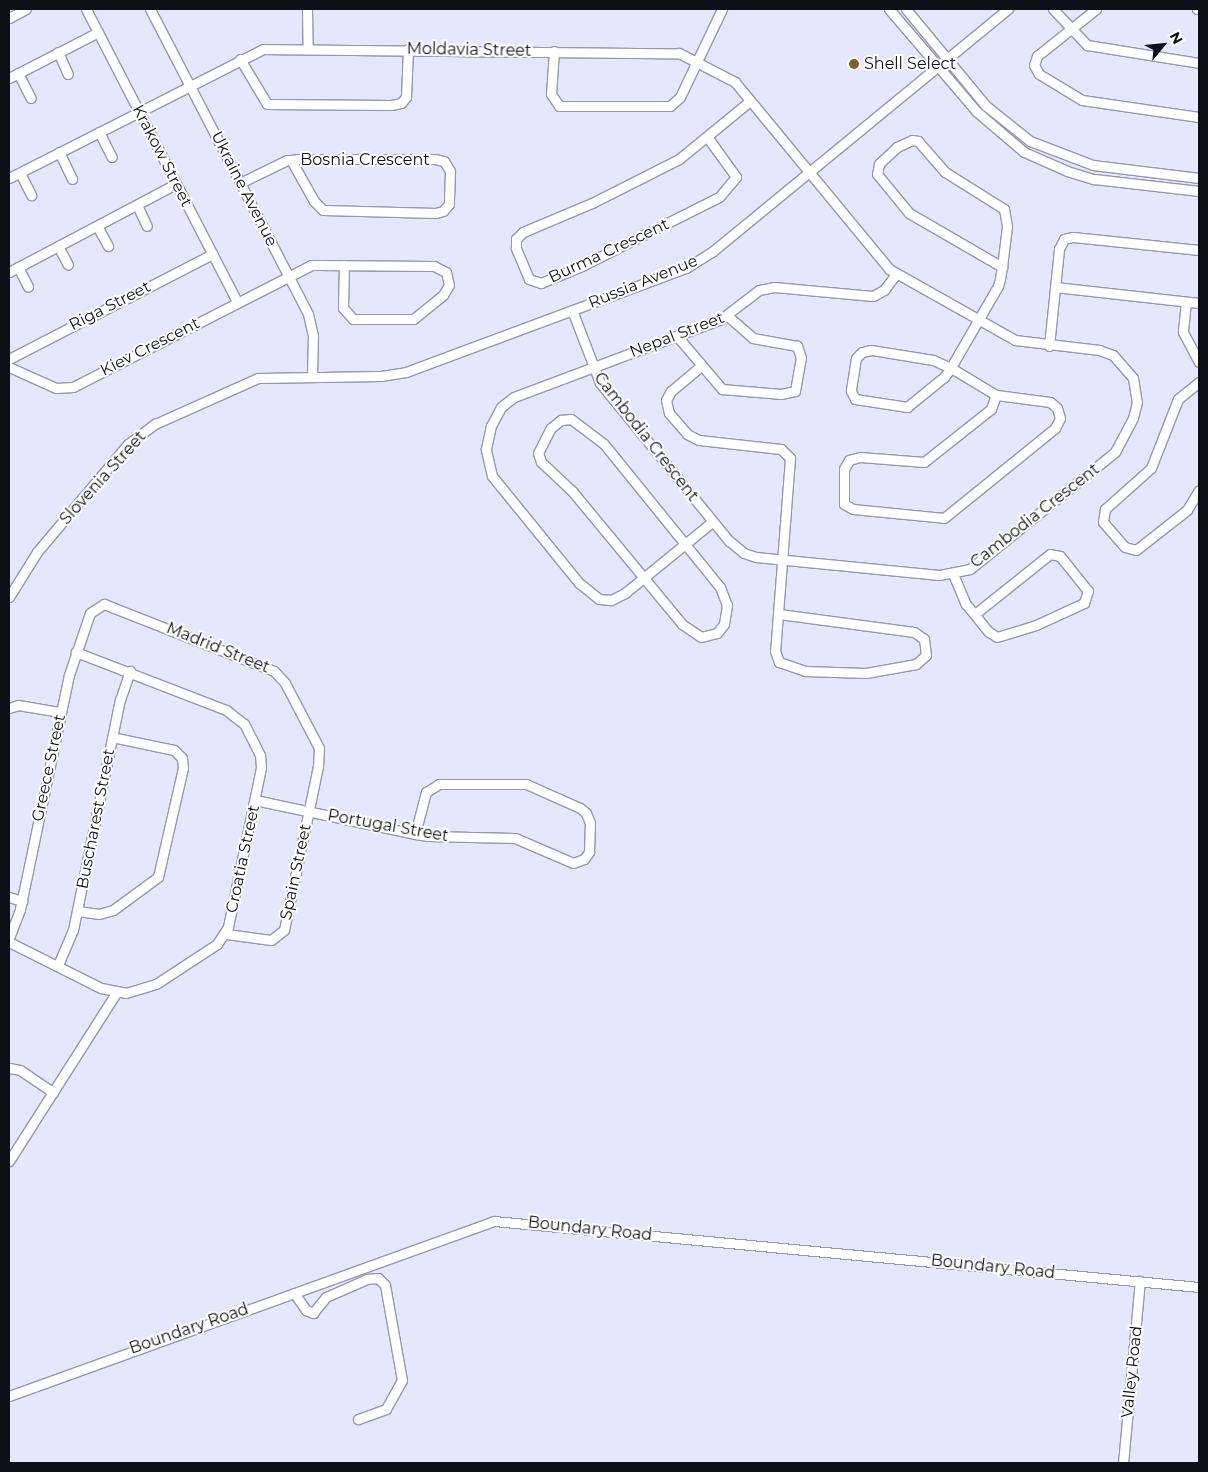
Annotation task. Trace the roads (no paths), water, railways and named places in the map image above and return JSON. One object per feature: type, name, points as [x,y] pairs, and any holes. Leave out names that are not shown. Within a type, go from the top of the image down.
[{"type":"street","points":[[9,18],[26,9]]},
{"type":"street","name":"Krakow Street","points":[[86,9],[237,302]]},
{"type":"street","name":"Ukraine Avenue","points":[[150,9],[288,275],[311,324],[312,376]]},
{"type":"street","points":[[307,9],[308,48]]},
{"type":"street","points":[[554,51],[551,94],[554,102],[562,107],[670,106],[677,102],[722,9]]},
{"type":"street","points":[[889,9],[937,67],[990,125],[1032,156],[1094,179],[1199,191]]},
{"type":"street","points":[[906,9],[993,113],[1044,148],[1101,167],[1199,178]]},
{"type":"street","name":"Russia Avenue","points":[[312,376],[401,374],[697,262],[1008,9]]},
{"type":"street","points":[[1053,9],[1070,29],[1090,46],[1199,63]]},
{"type":"street","points":[[1096,9],[1035,59],[1035,69],[1043,77],[1082,100],[1199,116]]},
{"type":"street","points":[[9,78],[98,32]]},
{"type":"street","name":"Moldavia Street","points":[[9,178],[263,48],[674,52],[729,77],[808,173]]},
{"type":"street","points":[[240,59],[261,100],[269,104],[392,105],[401,102],[406,96],[408,50]]},
{"type":"street","points":[[58,52],[68,74]]},
{"type":"street","points":[[18,73],[31,98]]},
{"type":"street","name":"Burma Crescent","points":[[708,138],[736,178],[719,197],[584,266],[541,283],[529,279],[516,248],[516,239],[523,232],[585,206],[670,163],[708,138],[750,101]]},
{"type":"street","points":[[99,132],[112,157]]},
{"type":"street","points":[[996,396],[991,409],[924,462],[860,457],[849,460],[844,469],[844,504],[853,509],[938,519],[948,516],[1059,424],[1059,412],[1050,402],[996,396],[950,368],[916,355],[866,351],[856,358],[852,394],[860,402],[907,408],[936,386],[950,368],[998,286],[1002,267],[1007,218],[1001,206],[945,172],[915,140],[897,147],[879,164],[877,174],[909,213],[1002,267]]},
{"type":"street","points":[[59,152],[72,179]]},
{"type":"street","name":"Bosnia Crescent","points":[[240,183],[280,162],[291,160],[440,160],[450,171],[449,204],[443,211],[436,213],[323,210],[314,201],[291,160]]},
{"type":"street","points":[[20,173],[31,194]]},
{"type":"street","name":"Cambodia Crescent","points":[[572,310],[592,367],[605,389],[712,522],[744,553],[783,560],[953,574],[986,559],[1100,466],[1118,448],[1133,418],[1137,402],[1136,385],[1118,358],[1105,351],[1049,346],[1015,340],[896,274],[808,173]]},
{"type":"street","points":[[9,272],[176,184]]},
{"type":"street","points":[[137,205],[147,226]]},
{"type":"street","points":[[97,226],[108,246]]},
{"type":"street","points":[[1049,346],[1060,244],[1066,237],[1199,250]]},
{"type":"street","points":[[58,246],[68,264]]},
{"type":"street","name":"Riga Street","points":[[9,359],[212,254]]},
{"type":"street","name":"Kiev Crescent","points":[[9,367],[56,388],[73,387],[288,275],[311,266],[344,265],[440,267],[448,276],[448,285],[443,295],[413,320],[353,319],[343,308],[344,265]]},
{"type":"street","points":[[18,267],[28,287]]},
{"type":"street","name":"Nepal Street","points":[[644,577],[611,600],[599,599],[585,590],[496,481],[487,463],[491,426],[506,403],[524,392],[728,316],[756,293],[768,288],[873,296],[884,290],[896,274]]},
{"type":"street","points":[[1055,287],[1199,303]]},
{"type":"street","points":[[1186,302],[1183,332],[1199,362]]},
{"type":"street","points":[[677,336],[715,383],[726,390],[786,394],[797,388],[801,358],[797,346],[753,338],[728,316]]},
{"type":"street","points":[[701,366],[671,391],[666,400],[667,410],[696,439],[776,448],[787,453],[790,462],[776,655],[781,664],[812,672],[877,672],[916,664],[926,655],[924,639],[914,632],[779,614]]},
{"type":"street","name":"Slovenia Street","points":[[9,596],[32,557],[144,431],[249,381],[279,376],[312,376]]},
{"type":"street","points":[[1199,382],[1178,399],[1151,468],[1105,509],[1102,522],[1125,547],[1136,550],[1186,510],[1199,490]]},
{"type":"street","points":[[571,419],[595,434],[688,547],[726,597],[724,624],[717,633],[701,636],[689,631],[644,577],[567,484],[539,459],[539,449],[558,422],[571,419]]},
{"type":"street","points":[[644,577],[688,547],[712,522]]},
{"type":"street","points":[[953,574],[961,596],[989,632],[1001,637],[1084,603],[1088,591],[1060,556],[1050,554],[976,614]]},
{"type":"street","name":"Greece Street","points":[[9,940],[22,901],[60,712],[76,652],[90,613],[100,604]]},
{"type":"street","name":"Madrid Street","points":[[100,604],[123,610],[277,673],[319,751],[309,812]]},
{"type":"street","name":"Croatia Street","points":[[76,652],[130,671],[239,718],[262,762],[226,934],[212,948],[149,988],[116,993]]},
{"type":"street","name":"Buscharest Street","points":[[58,966],[69,944],[78,911],[112,737],[130,671]]},
{"type":"street","points":[[9,708],[18,705],[60,712]]},
{"type":"street","points":[[78,911],[98,914],[113,910],[158,877],[183,768],[182,758],[174,750],[112,737]]},
{"type":"street","name":"Portugal Street","points":[[255,800],[415,834],[455,838],[512,838],[577,863],[589,852],[589,817],[580,808],[526,784],[432,786],[425,796],[415,834]]},
{"type":"street","name":"Spain Street","points":[[226,934],[271,940],[283,934],[309,812]]},
{"type":"street","points":[[9,898],[22,901]]},
{"type":"street","points":[[9,940],[58,966],[116,993],[9,1161]]},
{"type":"street","points":[[9,1068],[20,1070],[53,1092]]},
{"type":"street","name":"Boundary Road","points":[[9,1396],[473,1226],[499,1221],[1199,1287]]},
{"type":"street","points":[[294,1293],[306,1310],[312,1313],[326,1298],[367,1279],[378,1278],[385,1285],[402,1380],[386,1409],[358,1419]]},
{"type":"street","name":"Valley Road","points":[[1123,1463],[1140,1281]]},
{"type":"place","name":"Shell Select","points":[[854,64]]}]
